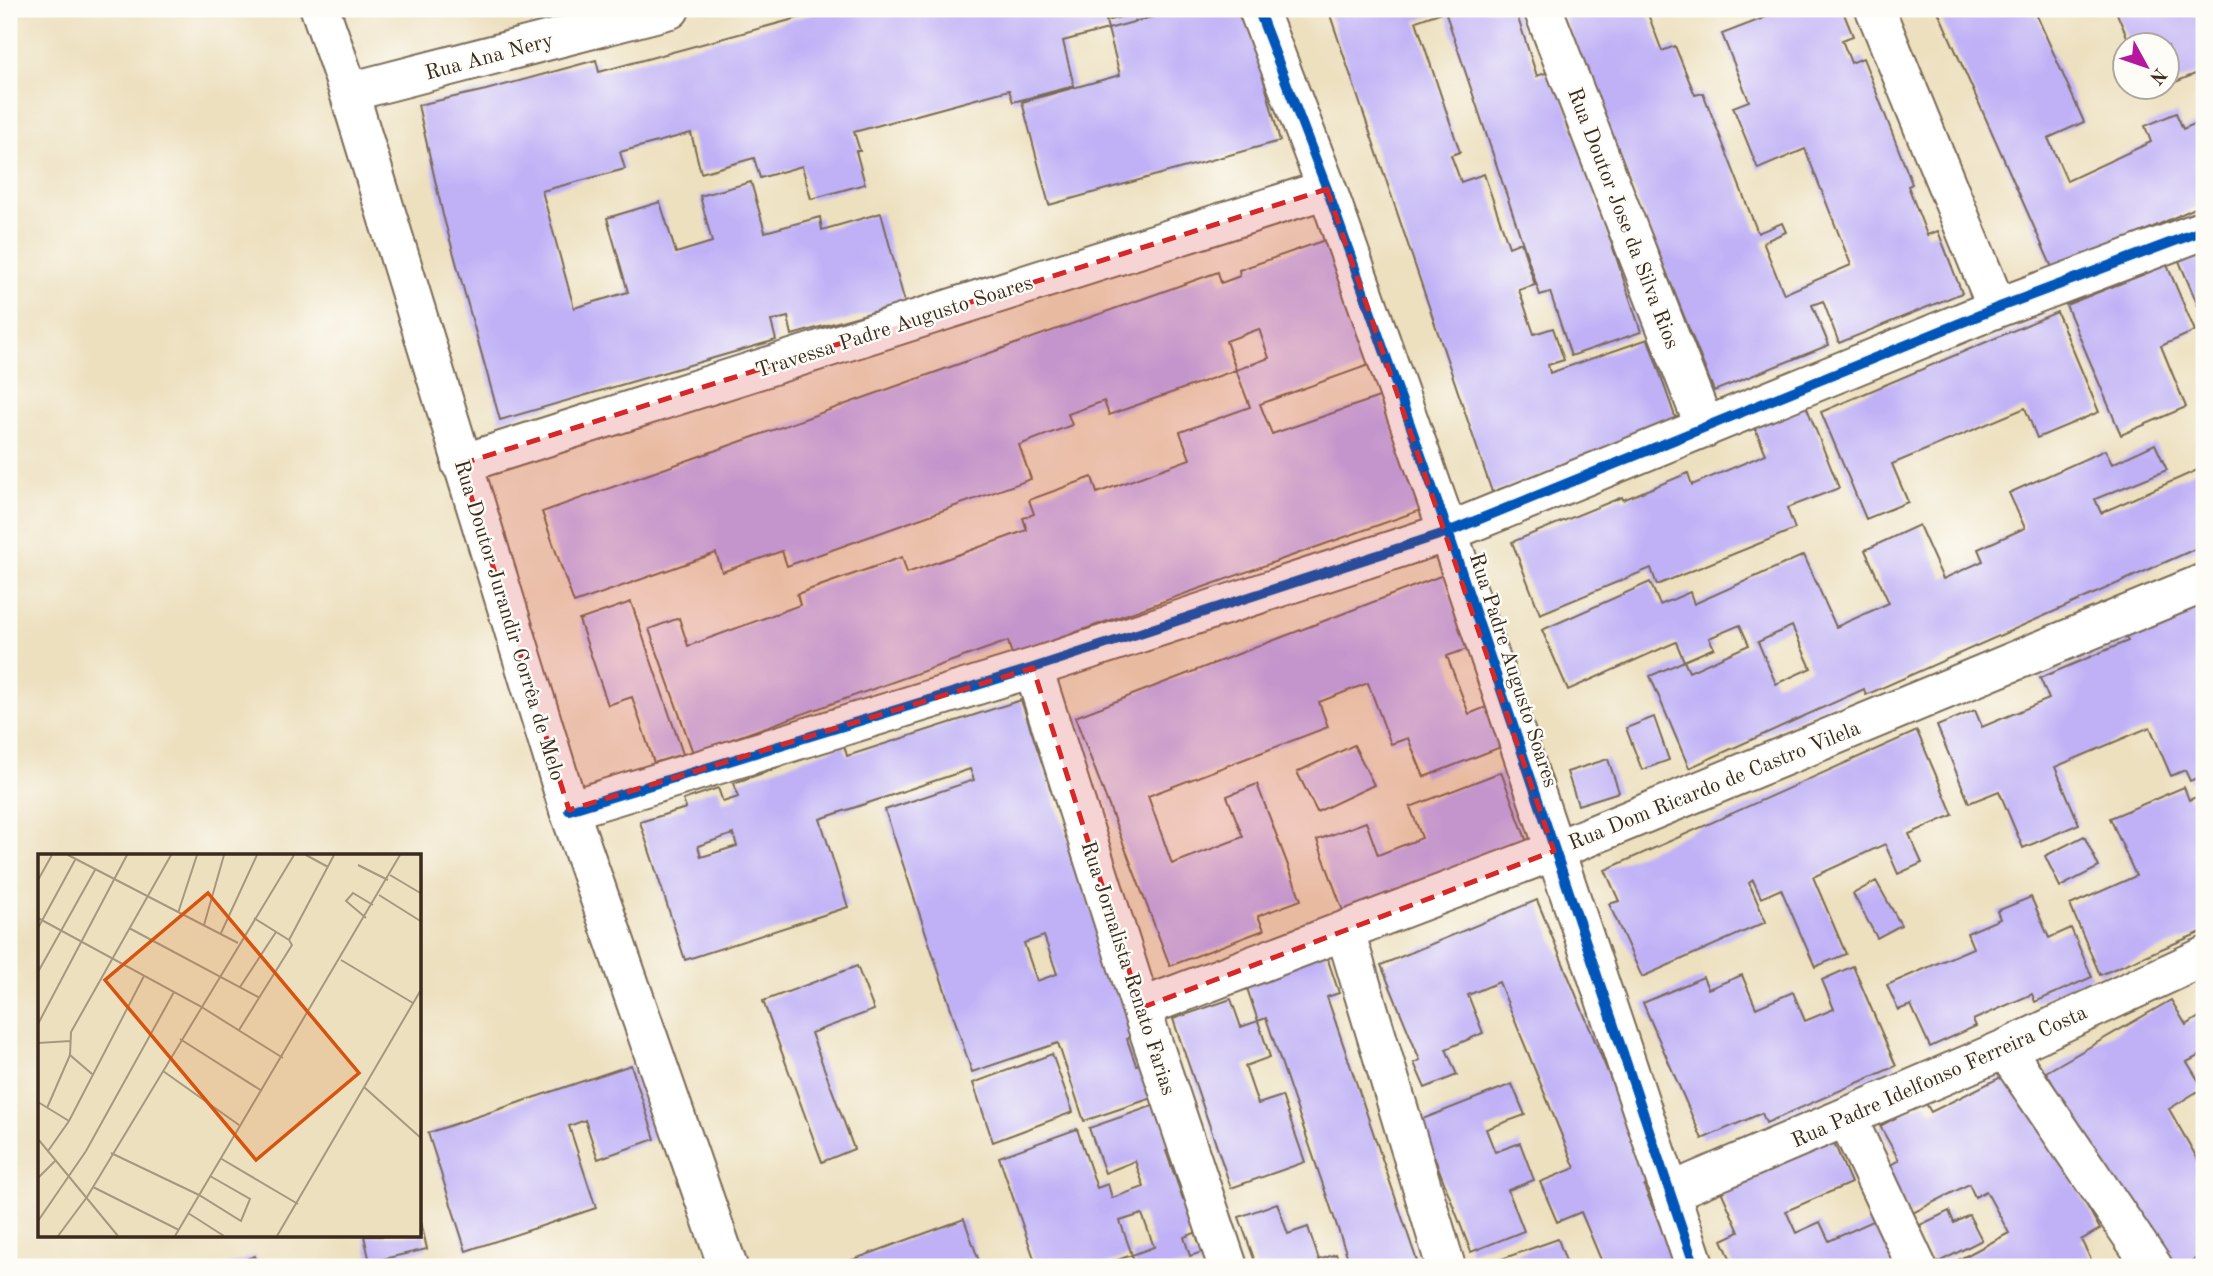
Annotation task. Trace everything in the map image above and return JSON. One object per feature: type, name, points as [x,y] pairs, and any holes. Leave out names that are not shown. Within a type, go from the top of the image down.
[{"type":"street","name":"Rua Doutor Jurandir Corrêa de Melo","points":[[320,9],[349,92],[569,810],[728,1267]]},
{"type":"street","name":"Rua Ana Nery","points":[[349,92],[670,9]]},
{"type":"street","name":"Rua Padre Augusto Soares","points":[[1258,9],[1326,189],[1448,532],[1695,1267]]},
{"type":"street","name":"Rua Doutor Jose da Silva Rios","points":[[1543,9],[1705,428]]},
{"type":"street","points":[[1875,9],[1997,308]]},
{"type":"street","name":"Travessa Padre Augusto Soares","points":[[461,464],[1326,189]]},
{"type":"street","points":[[569,810],[1033,668],[1448,532],[1997,308],[2204,230]]},
{"type":"street","name":"Rua Dom Ricardo de Castro Vilela","points":[[1141,1008],[1554,851],[2204,583]]},
{"type":"street","name":"Rua Jornalista Renato Farias","points":[[1033,668],[1141,1008],[1228,1267]]},
{"type":"street","points":[[1345,931],[1446,1267]]},
{"type":"street","name":"Rua Padre Idelfonso Ferreira Costa","points":[[1671,1192],[2005,1049],[2204,957]]},
{"type":"street","points":[[2005,1049],[2153,1267]]},
{"type":"street","points":[[1847,1118],[1917,1267]]},
{"type":"highlighted area","points":[[1327,189],[1554,851],[1141,1008],[1033,668],[569,810],[461,464]]},
{"type":"building","points":[[831,9],[1148,10],[1106,21],[1108,29],[1063,41],[1074,86],[1013,102],[1009,90],[854,132],[865,184],[811,199],[802,166],[760,178],[754,158],[701,173],[691,133],[620,152],[625,169],[542,191],[574,308],[628,292],[607,218],[660,202],[676,253],[712,242],[700,196],[751,182],[765,232],[820,217],[822,230],[881,213],[905,303],[792,335],[788,317],[771,321],[776,340],[500,420],[443,215],[418,105],[486,90],[596,60],[599,72]]},
{"type":"building","points":[[1181,9],[1245,9],[1280,141],[1049,205],[1022,102],[1120,75],[1108,29]]},
{"type":"building","points":[[1328,9],[1515,9],[1537,76],[1554,70],[1641,332],[1571,356],[1550,292],[1540,295],[1445,11],[1416,21],[1460,152],[1451,155],[1461,182],[1484,174],[1509,247],[1521,242],[1535,285],[1519,290],[1534,334],[1553,328],[1564,360],[1548,365],[1550,373],[1648,339],[1679,428],[1492,492]]},
{"type":"building","points":[[1561,9],[1646,9],[1662,51],[1675,46],[1695,95],[1703,93],[1758,233],[1782,223],[1786,232],[1763,242],[1784,294],[1851,265],[1805,149],[1758,169],[1733,107],[1749,101],[1722,34],[1787,9],[1842,9],[1853,36],[1842,40],[1851,63],[1863,58],[1912,184],[1908,186],[1927,235],[1938,231],[1962,293],[1839,343],[1823,301],[1812,305],[1829,345],[1714,391]]},
{"type":"building","points":[[1937,9],[2034,9],[2084,122],[2048,138],[2067,181],[2151,142],[2145,126],[2176,113],[2183,129],[2199,122],[2204,133],[2204,204],[2054,272]]},
{"type":"building","points":[[2115,9],[2204,9],[2204,95],[2195,74],[2182,79],[2182,32],[2125,32]]},
{"type":"building","points":[[1328,239],[1372,364],[1260,404],[1272,434],[1382,396],[1421,510],[1012,655],[1008,641],[693,753],[649,629],[679,618],[688,646],[800,605],[797,594],[902,557],[907,573],[1027,530],[1023,518],[1034,514],[1029,500],[1092,477],[1097,493],[1190,459],[1180,432],[1250,407],[1236,370],[1109,415],[1104,401],[1068,414],[1072,425],[1019,445],[1031,479],[787,566],[782,551],[722,572],[716,553],[574,603],[542,512],[1218,272],[1221,283],[1240,276],[1239,270]],"holes":[[[1259,329],[1269,358],[1236,370],[1226,341]]]},
{"type":"building","points":[[2204,249],[2204,320],[2179,261]]},
{"type":"building","points":[[2167,265],[2195,331],[2161,346],[2186,407],[2121,435],[2066,305]]},
{"type":"building","points":[[2057,312],[2099,412],[2037,438],[2025,408],[1892,464],[1908,502],[1866,519],[1821,412]]},
{"type":"building","points":[[1805,403],[1839,488],[1787,508],[1795,529],[1657,585],[1651,568],[1540,614],[1512,542],[1688,473],[1692,485],[1766,454],[1753,424]]},
{"type":"building","points":[[2155,444],[2167,470],[2095,499],[2101,513],[2204,467],[2204,545],[1866,695],[1864,689],[1689,768],[1650,676],[1684,661],[1676,642],[1568,690],[1542,630],[1650,582],[1660,605],[1690,592],[1694,604],[1804,555],[1836,627],[1889,603],[1865,550],[1919,525],[1943,579],[1983,561],[1978,549],[2025,528],[2009,493],[2105,450],[2112,464]],"holes":[[[1740,625],[1749,645],[1689,672],[1684,661],[1714,648],[1709,638]],[[1792,626],[1811,668],[1776,684],[1758,642]]]},
{"type":"building","points":[[1443,575],[1470,648],[1447,656],[1469,714],[1491,705],[1506,745],[1424,777],[1408,738],[1391,744],[1368,683],[1319,702],[1328,727],[1148,796],[1172,864],[1243,837],[1227,796],[1257,784],[1301,900],[1258,916],[1264,930],[1170,966],[1075,717]]},
{"type":"building","points":[[631,602],[683,754],[654,763],[632,697],[608,705],[579,620]]},
{"type":"building","points":[[2204,602],[2204,775],[2190,781],[2185,770],[2171,776],[2150,727],[2055,767],[2079,824],[2023,848],[1999,791],[1969,803],[1937,726],[1975,710],[1982,727],[2049,699],[2040,678],[2128,641],[2125,636]]},
{"type":"building","points":[[1021,700],[1134,1036],[1127,1039],[1136,1065],[1144,1063],[1155,1097],[1084,1121],[1058,1043],[972,1072],[885,810],[974,780],[970,769],[820,819],[848,907],[685,960],[640,822],[686,808],[683,800],[718,788],[723,802],[738,797],[734,783],[844,745],[847,756]],"holes":[[[733,834],[737,846],[701,857],[698,846]],[[1044,936],[1057,974],[1037,981],[1024,943]]]},
{"type":"building","points":[[1654,717],[1669,760],[1642,770],[1626,728]]},
{"type":"building","points":[[1917,731],[1953,815],[1909,834],[1922,863],[1898,874],[1885,844],[1813,877],[1846,954],[1815,967],[1781,889],[1761,898],[1753,880],[1749,883],[1766,922],[1642,977],[1609,904],[1619,901],[1605,870]]},
{"type":"building","points":[[1354,745],[1374,785],[1317,812],[1297,772]]},
{"type":"building","points":[[1608,759],[1619,792],[1578,805],[1567,772]]},
{"type":"building","points":[[1501,772],[1527,842],[1343,911],[1317,840],[1366,822],[1378,855],[1422,838],[1410,807]]},
{"type":"building","points":[[2184,787],[2189,800],[2204,794],[2204,931],[2100,975],[2070,905],[2136,876],[2110,818]]},
{"type":"building","points":[[2084,836],[2099,867],[2060,887],[2045,856]]},
{"type":"building","points":[[1876,881],[1901,925],[1877,938],[1853,894]]},
{"type":"building","points":[[2031,897],[2049,938],[2071,928],[2092,977],[2035,1002],[2032,994],[1973,1020],[1976,1026],[1930,1047],[1911,1005],[1898,1010],[1887,985],[1973,948],[1967,933],[2000,919],[1997,911]]},
{"type":"building","points":[[1537,900],[1653,1182],[1644,1186],[1677,1267],[1604,1267],[1581,1212],[1557,1222],[1540,1182],[1575,1168],[1499,982],[1468,995],[1483,1033],[1446,1049],[1457,1075],[1425,1088],[1414,1063],[1420,1060],[1381,965]]},
{"type":"building","points":[[1324,948],[1339,993],[1327,997],[1419,1267],[1351,1267],[1266,1018],[1258,1021],[1243,976]]},
{"type":"building","points":[[857,966],[874,1010],[811,1033],[854,1149],[822,1162],[763,1001]]},
{"type":"building","points":[[1853,966],[1896,1066],[1766,1123],[1762,1113],[1702,1139],[1643,1003],[1703,977],[1708,989],[1742,975],[1756,1008],[1793,992],[1805,1021],[1834,1009],[1822,980]]},
{"type":"building","points":[[1231,999],[1241,1027],[1258,1021],[1270,1057],[1245,1066],[1258,1104],[1282,1096],[1305,1162],[1231,1188],[1173,1019]]},
{"type":"building","points":[[2171,1000],[2186,1025],[2204,1014],[2204,1053],[2187,1062],[2203,1088],[2169,1109],[2204,1170],[2204,1254],[2181,1267],[2158,1267],[2046,1072]]},
{"type":"building","points":[[1052,1054],[1073,1112],[993,1142],[973,1083]]},
{"type":"building","points":[[631,1065],[655,1139],[598,1159],[585,1120],[569,1126],[596,1208],[466,1251],[428,1133]]},
{"type":"building","points":[[2009,1073],[2100,1229],[2081,1240],[2095,1267],[1945,1267],[2009,1233],[1986,1191],[1975,1197],[1969,1184],[1909,1215],[1885,1168],[1899,1160],[1880,1126],[1925,1102],[1931,1112]]},
{"type":"building","points":[[1512,1084],[1525,1115],[1486,1129],[1495,1152],[1520,1143],[1534,1180],[1508,1190],[1524,1231],[1471,1252],[1420,1120]]},
{"type":"building","points":[[1161,1103],[1177,1147],[1166,1151],[1183,1199],[1191,1197],[1203,1230],[1184,1237],[1190,1256],[1208,1250],[1214,1267],[1136,1267],[1132,1255],[1096,1267],[1037,1267],[999,1157],[1077,1129],[1097,1188],[1108,1184],[1112,1198],[1144,1187],[1135,1161],[1105,1173],[1089,1128]],"holes":[[[1142,1214],[1154,1247],[1132,1255],[1120,1221]]]},
{"type":"building","points":[[1832,1138],[1851,1183],[1786,1211],[1796,1233],[1820,1222],[1829,1241],[1884,1216],[1907,1267],[1734,1267],[1722,1240],[1739,1232],[1719,1186]]},
{"type":"building","points":[[1277,1203],[1288,1234],[1308,1227],[1319,1260],[1336,1254],[1341,1267],[1257,1267],[1239,1217]]},
{"type":"building","points":[[1949,1211],[1954,1223],[1969,1215],[1982,1240],[1935,1264],[1916,1227]]},
{"type":"building","points":[[964,1219],[981,1267],[833,1267]]},
{"type":"building","points":[[422,1226],[427,1249],[370,1262],[364,1238],[422,1238]]},
{"type":"building","points":[[1558,1239],[1568,1267],[1479,1267]]},
{"type":"building","points":[[255,1256],[259,1267],[223,1267]]},
{"type":"cycle path","points":[[1258,9],[1327,189],[1448,532],[1695,1267]]},
{"type":"cycle path","points":[[569,810],[1033,668],[1448,532],[1997,308],[2204,230]]}]
